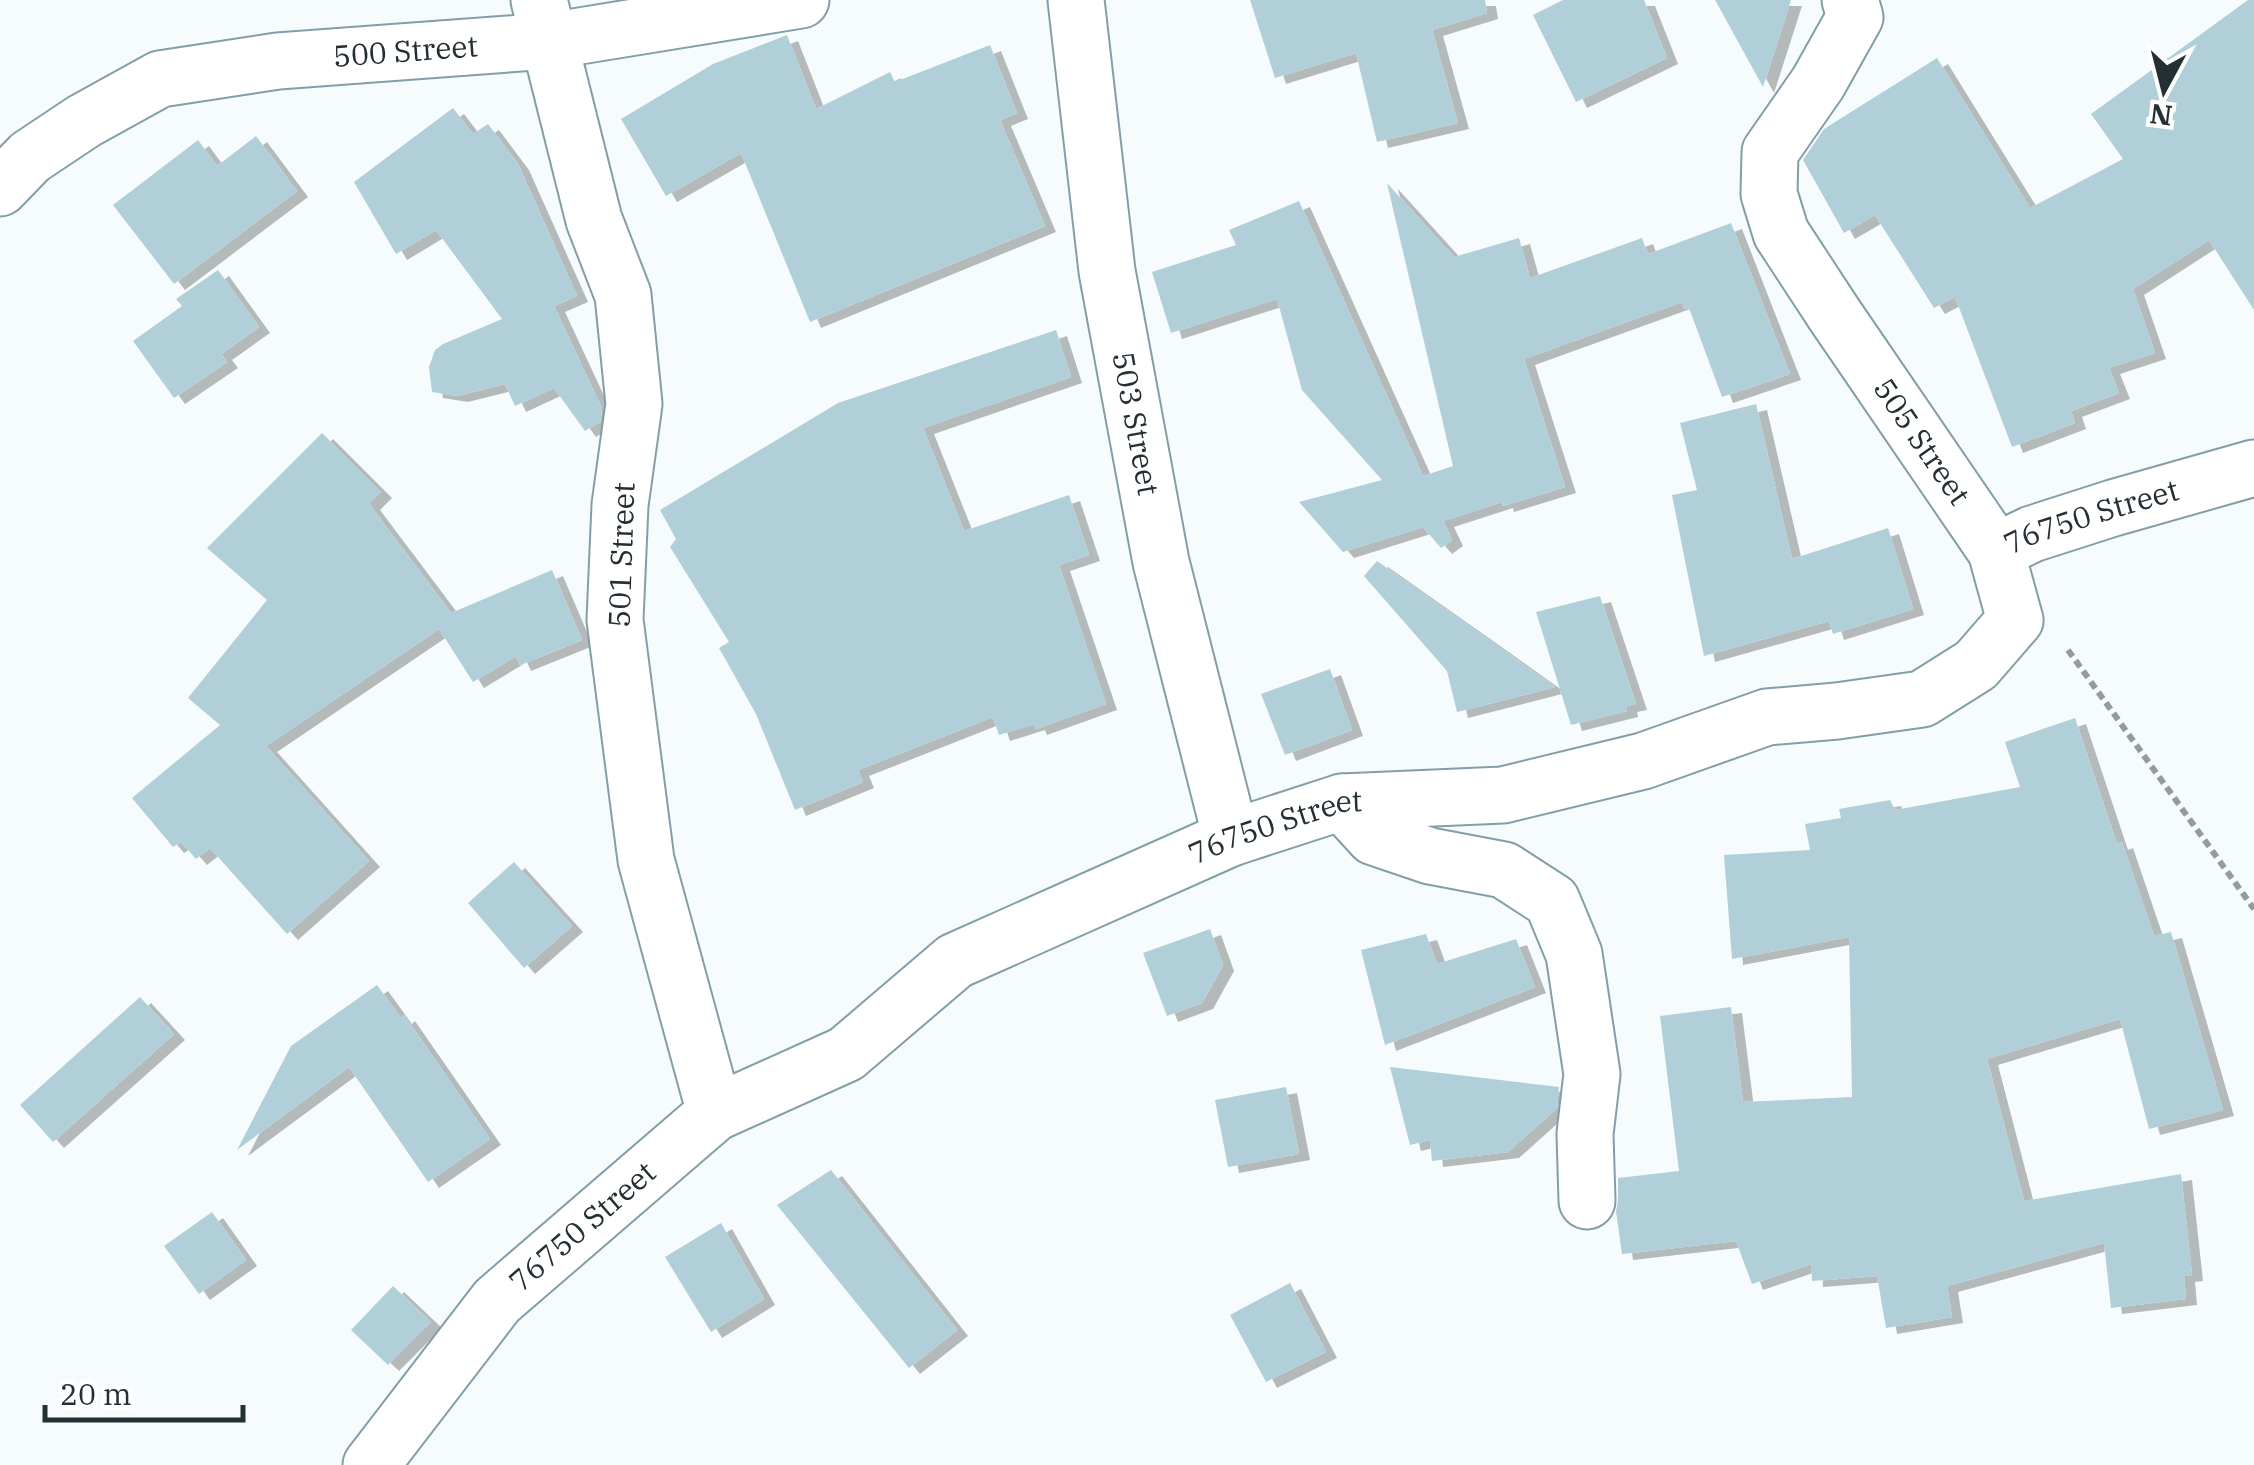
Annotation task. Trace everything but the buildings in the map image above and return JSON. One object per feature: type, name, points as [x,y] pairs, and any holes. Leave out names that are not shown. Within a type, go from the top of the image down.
[{"type":"street","name":"500 Street","points":[[15,172],[84,121],[160,79],[544,20],[801,0]]},
{"type":"street","name":"503 Street","points":[[1076,0],[1107,270],[1121,348],[1161,562],[1231,838]]},
{"type":"street","name":"505 Street","points":[[1850,0],[1855,17],[1818,84],[1770,152],[1769,194],[1781,233],[1996,551]]},
{"type":"street","name":"501 Street","points":[[544,20],[594,220],[623,295],[634,404],[620,505],[615,620],[646,860],[715,1113]]},
{"type":"street","name":"76750 Street","points":[[371,1465],[497,1301],[715,1113],[846,1054],[955,961],[1231,838],[1342,802],[1502,795],[1643,761],[1767,717],[1922,699],[1976,665],[2015,620],[1996,551],[2032,534],[2254,468]]},
{"type":"street","points":[[1342,802],[1374,837],[1430,856],[1504,870],[1552,900],[1574,954],[1592,1074],[1585,1134],[1587,1201]]},
{"type":"path","points":[[2064,644],[2254,909]]}]
